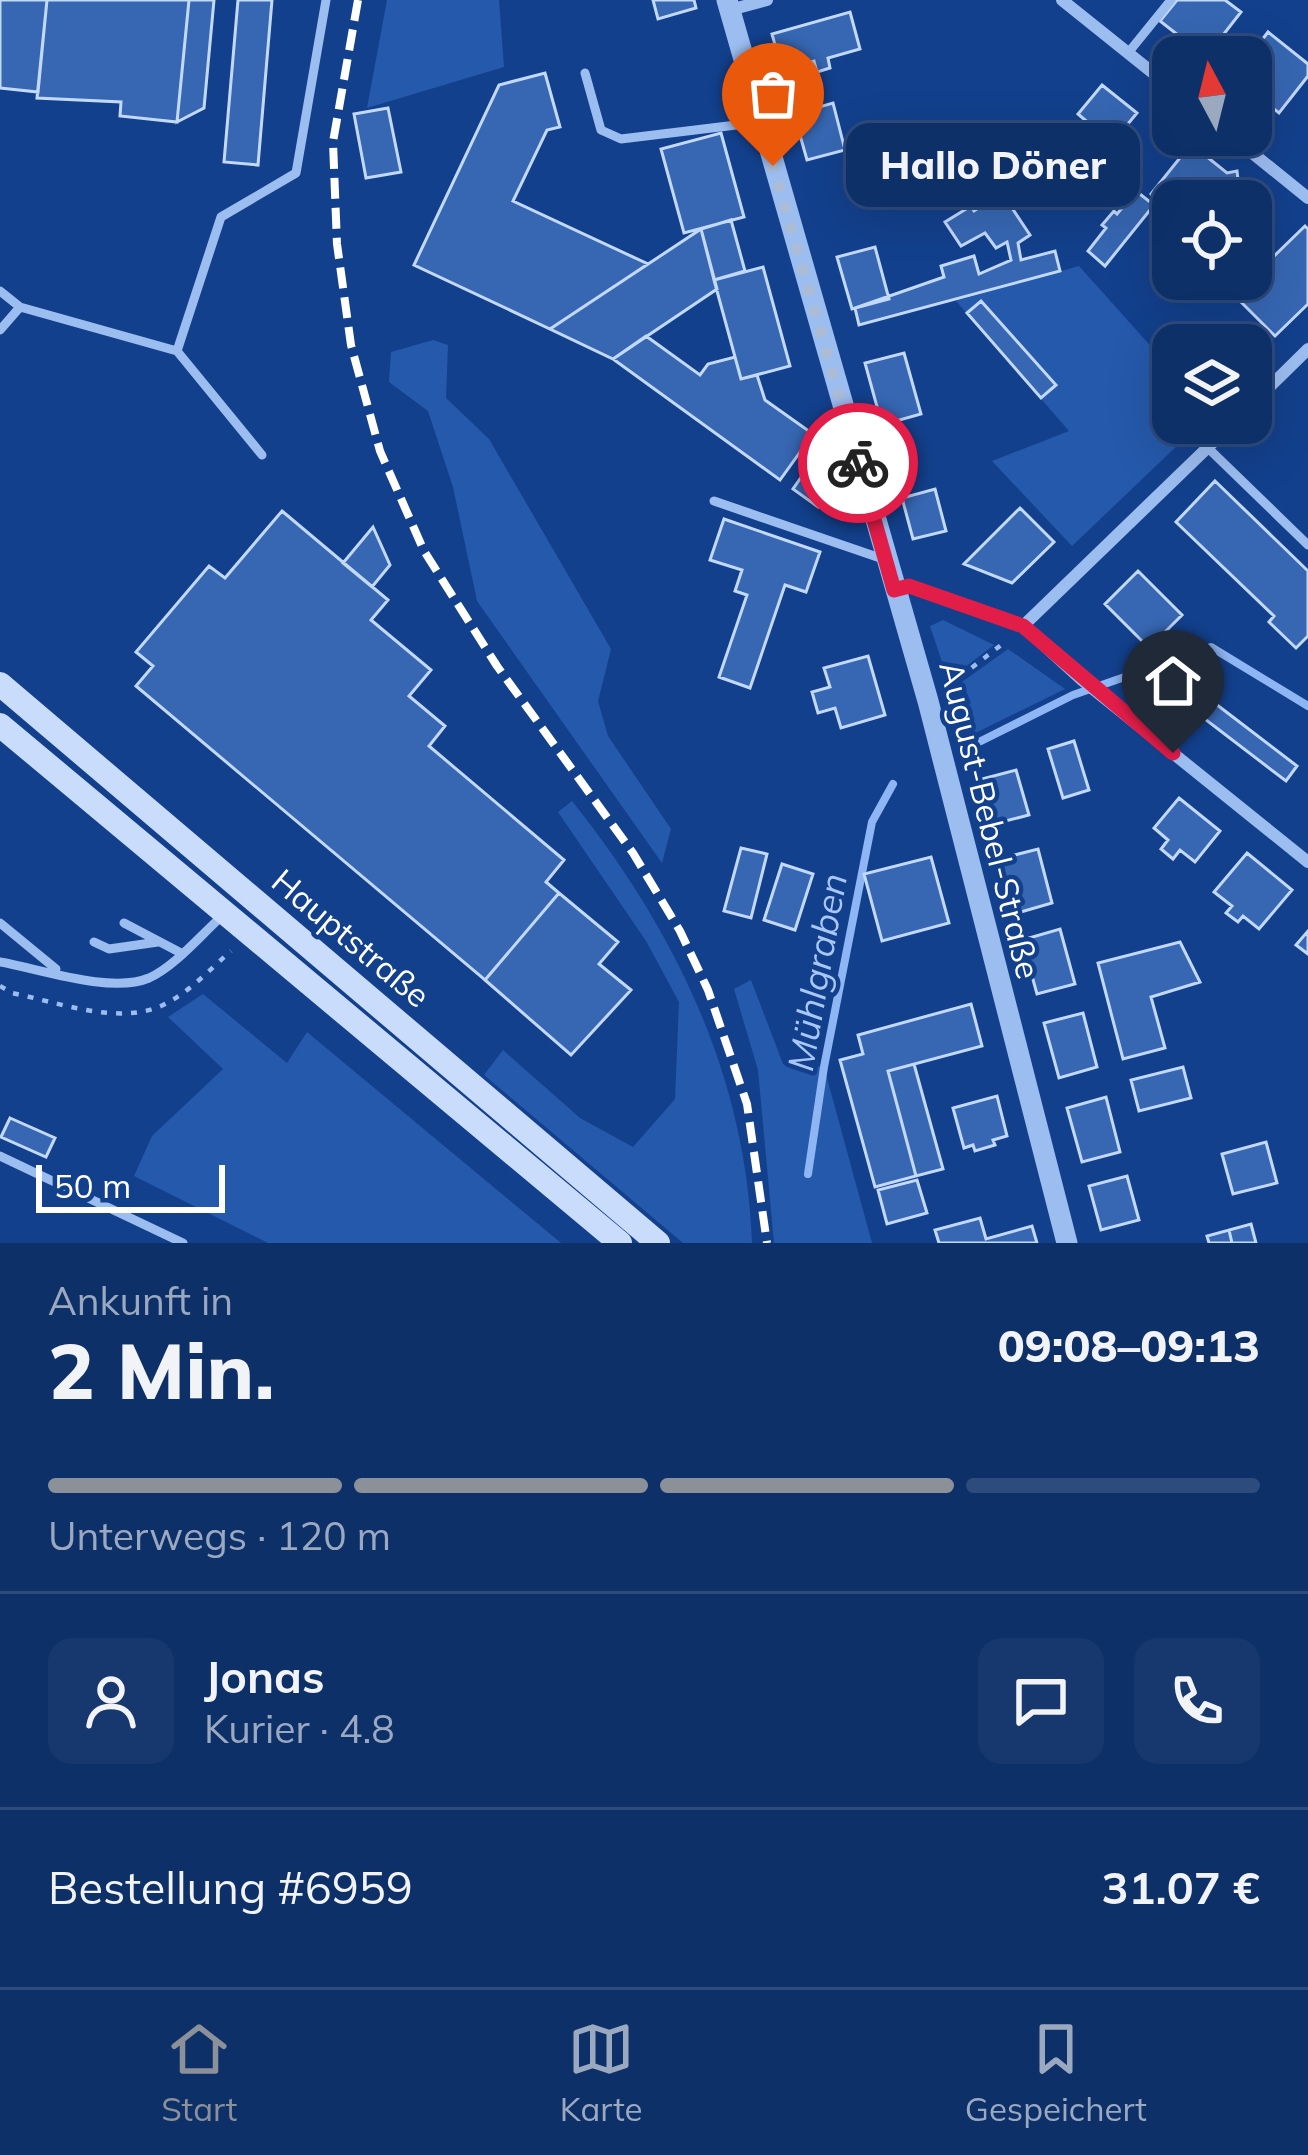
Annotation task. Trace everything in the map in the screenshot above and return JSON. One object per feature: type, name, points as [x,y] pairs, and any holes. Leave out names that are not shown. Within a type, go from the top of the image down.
[{"type":"main road","name":"Hauptstraße","points":[[0,684],[658,1243]]},
{"type":"main road","name":"Hauptstraße","points":[[0,725],[620,1243]]},
{"type":"street","points":[[728,5],[767,0]]},
{"type":"street","points":[[1061,0],[1152,72]]},
{"type":"street","name":"August-Bebel-Straße","points":[[728,5],[928,701],[1067,1243]]},
{"type":"street","points":[[1256,156],[1308,198]]},
{"type":"street","points":[[1272,384],[1308,349]]},
{"type":"street","points":[[1023,626],[1212,444]]},
{"type":"street","points":[[894,590],[909,586],[1023,626],[1082,680],[1308,862]]},
{"type":"lane","points":[[177,351],[221,217],[296,173],[326,0]]},
{"type":"lane","points":[[1128,53],[1171,0]]},
{"type":"lane","points":[[585,73],[601,130],[621,140],[761,122]]},
{"type":"lane","points":[[0,291],[20,307],[177,351],[262,455]]},
{"type":"lane","points":[[0,330],[20,307]]},
{"type":"lane","points":[[1208,448],[1308,545]]},
{"type":"lane","points":[[714,501],[886,560]]},
{"type":"lane","points":[[0,962],[109,984],[129,983],[152,977],[226,913]]},
{"type":"lane","points":[[0,923],[60,973]]},
{"type":"lane","points":[[124,923],[181,953]]},
{"type":"lane","points":[[94,942],[110,950],[158,942]]},
{"type":"lane","points":[[0,1156],[183,1243]]},
{"type":"path","points":[[928,701],[1023,626]]},
{"type":"path","points":[[0,986],[52,1001],[139,1012],[163,1005],[192,985],[249,935]]},
{"type":"shaded area","points":[[387,0],[499,0],[504,67],[367,108]]},
{"type":"shaded area","points":[[1079,266],[1152,348],[1152,444],[1179,444],[1072,546],[992,461],[1069,431],[956,301]]},
{"type":"shaded area","points":[[433,340],[448,345],[446,398],[489,439],[611,649],[598,701],[608,736],[671,829],[662,863],[477,601],[453,487],[428,411],[389,382],[391,352]]},
{"type":"shaded area","points":[[943,620],[994,645],[948,680],[930,626]]},
{"type":"shaded area","points":[[1008,649],[1065,689],[967,737],[961,720],[963,707],[971,703],[962,682]]},
{"type":"shaded area","points":[[572,801],[643,901],[698,1008],[736,1122],[752,1243],[683,1243],[484,1075],[503,1050],[580,1118],[633,1147],[675,1099],[679,1002],[646,941],[558,812]]},
{"type":"shaded area","points":[[751,980],[783,1064],[824,1067],[872,1243],[774,1243],[758,1070],[734,989]]},
{"type":"shaded area","points":[[203,994],[287,1063],[307,1032],[561,1243],[268,1243],[134,1176],[152,1136],[223,1069],[168,1017]]},
{"type":"building","points":[[0,0],[47,0],[38,92],[0,88]]},
{"type":"building","points":[[47,0],[189,0],[177,122],[120,116],[121,102],[37,98]]},
{"type":"building","points":[[189,0],[214,0],[204,108],[177,122]]},
{"type":"building","points":[[238,0],[272,0],[258,165],[224,162]]},
{"type":"building","points":[[653,0],[694,0],[696,8],[658,19]]},
{"type":"building","points":[[1177,0],[1225,0],[1241,12],[1222,36],[1179,36],[1160,21]]},
{"type":"building","points":[[850,12],[860,49],[828,58],[830,68],[817,72],[814,61],[782,70],[772,34]]},
{"type":"building","points":[[1268,32],[1308,64],[1308,76],[1279,113],[1272,108],[1272,36],[1265,36]]},
{"type":"building","points":[[545,73],[560,127],[547,130],[513,201],[648,264],[550,329],[414,265],[499,85]]},
{"type":"building","points":[[1102,85],[1137,113],[1112,143],[1078,114]]},
{"type":"building","points":[[833,103],[845,150],[807,160],[794,114]]},
{"type":"building","points":[[388,108],[401,172],[366,178],[354,114]]},
{"type":"building","points":[[721,133],[744,217],[684,233],[661,149]]},
{"type":"building","points":[[1181,156],[1206,156],[1227,173],[1237,171],[1238,180],[1162,180]]},
{"type":"building","points":[[1136,191],[1152,203],[1105,266],[1088,251],[1106,228],[1102,225],[1114,211],[1117,214]]},
{"type":"building","points":[[1002,193],[1030,235],[1018,243],[1021,260],[1055,251],[1060,271],[859,325],[855,308],[944,277],[941,266],[974,256],[979,274],[1011,260],[1007,242],[996,248],[985,233],[961,246],[945,222]]},
{"type":"building","points":[[731,220],[745,271],[714,280],[701,229]]},
{"type":"building","points":[[1305,226],[1308,229],[1308,304],[1275,336],[1272,324],[1263,324],[1239,300],[1272,300],[1272,258]]},
{"type":"building","points":[[701,229],[717,289],[613,359],[550,329]]},
{"type":"building","points":[[875,247],[889,299],[852,309],[837,257]]},
{"type":"building","points":[[763,267],[790,366],[741,379],[714,280]]},
{"type":"building","points":[[981,301],[1056,385],[1041,398],[967,313]]},
{"type":"building","points":[[646,336],[700,375],[708,364],[735,357],[741,379],[757,375],[765,400],[813,434],[780,480],[613,359]]},
{"type":"building","points":[[904,353],[921,414],[882,425],[865,363]]},
{"type":"building","points":[[802,476],[827,494],[818,507],[793,489]]},
{"type":"building","points":[[1215,481],[1308,571],[1308,636],[1296,648],[1269,622],[1274,616],[1176,522]]},
{"type":"building","points":[[935,489],[946,531],[913,539],[902,498]]},
{"type":"building","points":[[1020,508],[1054,542],[1012,583],[964,564]]},
{"type":"building","points":[[282,511],[388,600],[371,620],[431,670],[409,696],[445,726],[429,746],[564,860],[546,882],[559,893],[485,980],[136,686],[153,666],[136,652],[209,566],[225,578]]},
{"type":"building","points":[[724,519],[820,552],[806,592],[785,585],[750,688],[719,677],[747,595],[735,591],[742,570],[710,560]]},
{"type":"building","points":[[373,527],[390,565],[372,587],[343,563]]},
{"type":"building","points":[[1138,571],[1182,615],[1149,648],[1105,604]]},
{"type":"building","points":[[868,656],[885,715],[841,728],[835,708],[818,713],[812,692],[830,687],[824,668]]},
{"type":"building","points":[[1208,698],[1297,766],[1286,781],[1197,713]]},
{"type":"building","points":[[1074,741],[1089,790],[1063,798],[1048,749]]},
{"type":"building","points":[[1016,770],[1029,815],[990,825],[978,780]]},
{"type":"building","points":[[1179,798],[1220,831],[1195,862],[1180,850],[1173,859],[1161,849],[1168,840],[1154,828]]},
{"type":"building","points":[[741,848],[767,854],[751,918],[724,911]]},
{"type":"building","points":[[1038,849],[1052,903],[1014,914],[999,859]]},
{"type":"building","points":[[1247,853],[1292,890],[1259,929],[1243,916],[1238,922],[1226,913],[1232,906],[1214,892]]},
{"type":"building","points":[[931,857],[949,923],[882,941],[864,874]]},
{"type":"building","points":[[782,864],[813,874],[795,930],[764,920]]},
{"type":"building","points":[[559,893],[618,942],[599,964],[631,990],[571,1055],[485,980]]},
{"type":"building","points":[[1060,929],[1075,984],[1037,994],[1022,940]]},
{"type":"building","points":[[1308,931],[1308,954],[1296,945]]},
{"type":"building","points":[[1180,942],[1200,982],[1151,997],[1165,1048],[1123,1059],[1098,963]]},
{"type":"building","points":[[971,1004],[982,1046],[888,1071],[916,1176],[875,1187],[840,1060],[863,1054],[858,1035]]},
{"type":"building","points":[[1083,1013],[1097,1067],[1059,1078],[1044,1023]]},
{"type":"building","points":[[914,1064],[943,1169],[916,1176],[888,1071]]},
{"type":"building","points":[[1183,1067],[1191,1098],[1139,1111],[1131,1080]]},
{"type":"building","points":[[997,1096],[1007,1136],[975,1151],[973,1145],[964,1148],[953,1108]]},
{"type":"building","points":[[1106,1097],[1120,1152],[1082,1162],[1067,1108]]},
{"type":"building","points":[[10,1118],[55,1138],[46,1157],[1,1137]]},
{"type":"building","points":[[1266,1142],[1277,1183],[1233,1194],[1222,1154]]},
{"type":"building","points":[[1127,1176],[1139,1220],[1101,1230],[1089,1186]]},
{"type":"building","points":[[917,1180],[927,1213],[887,1224],[878,1190]]},
{"type":"building","points":[[980,1218],[986,1239],[1032,1226],[1037,1243],[939,1243],[935,1230]]},
{"type":"building","points":[[1251,1224],[1256,1243],[1232,1243],[1229,1230]]},
{"type":"building","points":[[1229,1230],[1232,1243],[1209,1243],[1207,1236]]},
{"type":"waterway","name":"Mühlgraben","points":[[969,747],[1073,695],[1211,647],[1308,706]]},
{"type":"waterway","name":"Mühlgraben","points":[[808,1174],[872,822],[893,784]]},
{"type":"railway","points":[[358,0],[333,142],[337,244],[351,345],[380,451],[424,551],[497,666],[633,853],[680,931],[708,990],[747,1104],[767,1243]]},
{"type":"way so far","points":[[773,166],[858,463]]},
{"type":"place","name":"Hallo Döner","points":[[773,166]]},
{"type":"route","points":[[858,463],[894,590],[909,586],[1023,626],[1173,753]]}]
